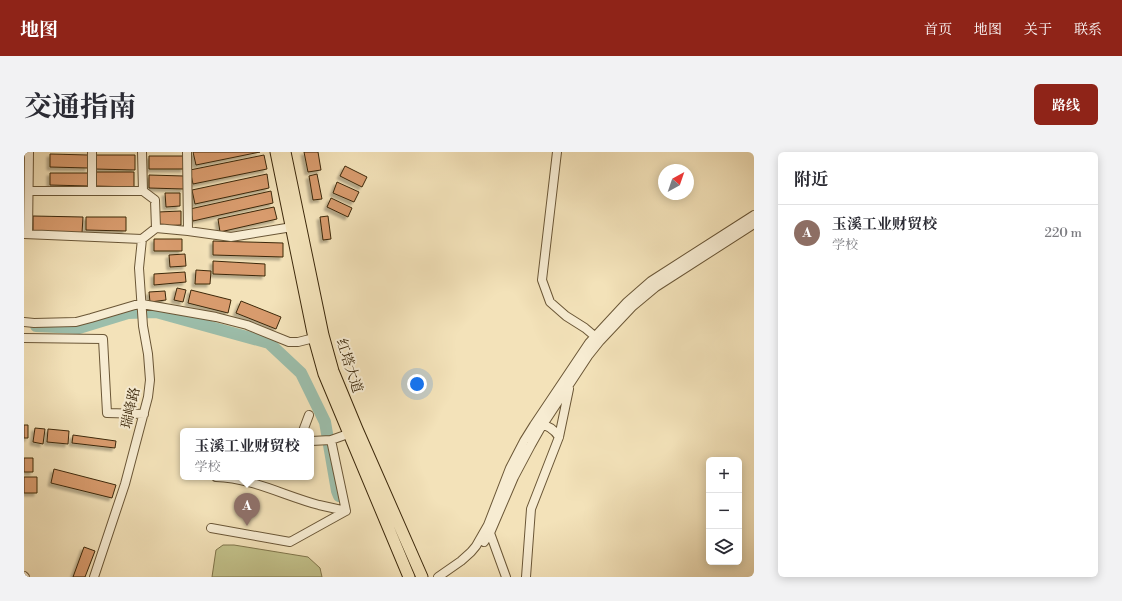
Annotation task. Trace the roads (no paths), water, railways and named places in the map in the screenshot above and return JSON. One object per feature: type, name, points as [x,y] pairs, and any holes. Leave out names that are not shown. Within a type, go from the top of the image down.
[{"type":"main road","name":"红塔大道","points":[[276,152],[314,338],[324,374],[408,577]]},
{"type":"main road","name":"红塔大道","points":[[285,152],[323,335],[333,371],[422,577]]},
{"type":"street","points":[[29,152],[29,191],[26,234],[142,239],[156,228],[231,237],[292,227]]},
{"type":"street","points":[[92,152],[92,191]]},
{"type":"street","points":[[142,152],[144,191]]},
{"type":"street","points":[[187,152],[188,231]]},
{"type":"street","points":[[557,152],[542,280],[550,302],[566,316],[585,328],[598,339]]},
{"type":"street","points":[[29,191],[144,191],[155,200],[156,228]]},
{"type":"street","points":[[447,577],[474,556],[514,477],[543,425],[598,339],[627,302],[651,281],[754,215]]},
{"type":"street","points":[[438,577],[471,552],[488,530],[510,468],[534,425],[580,356],[632,307],[656,287],[754,224]]},
{"type":"street","name":"瑞峰路","points":[[94,577],[126,484],[148,397],[150,380],[148,354],[142,316],[139,268],[142,239]]},
{"type":"street","points":[[24,322],[76,322],[135,305],[142,305],[216,317],[248,325],[289,342],[298,342],[314,338]]},
{"type":"street","points":[[24,338],[103,339],[107,413],[144,414]]},
{"type":"street","points":[[526,577],[531,509],[559,438],[570,385]]},
{"type":"street","points":[[304,428],[309,415]]},
{"type":"street","points":[[534,425],[543,425],[551,428],[559,438]]},
{"type":"street","points":[[314,441],[328,440],[348,434]]},
{"type":"street","points":[[328,440],[346,511]]},
{"type":"street","points":[[240,480],[271,488],[319,505],[346,511]]},
{"type":"street","points":[[211,528],[290,542],[346,511]]},
{"type":"street","points":[[488,530],[506,577]]},
{"type":"waterway","points":[[36,326],[79,328],[128,313],[156,312],[269,343],[301,373],[325,422],[339,496]]},
{"type":"place","name":"玉溪工业财贸校","points":[[247,526]]}]
